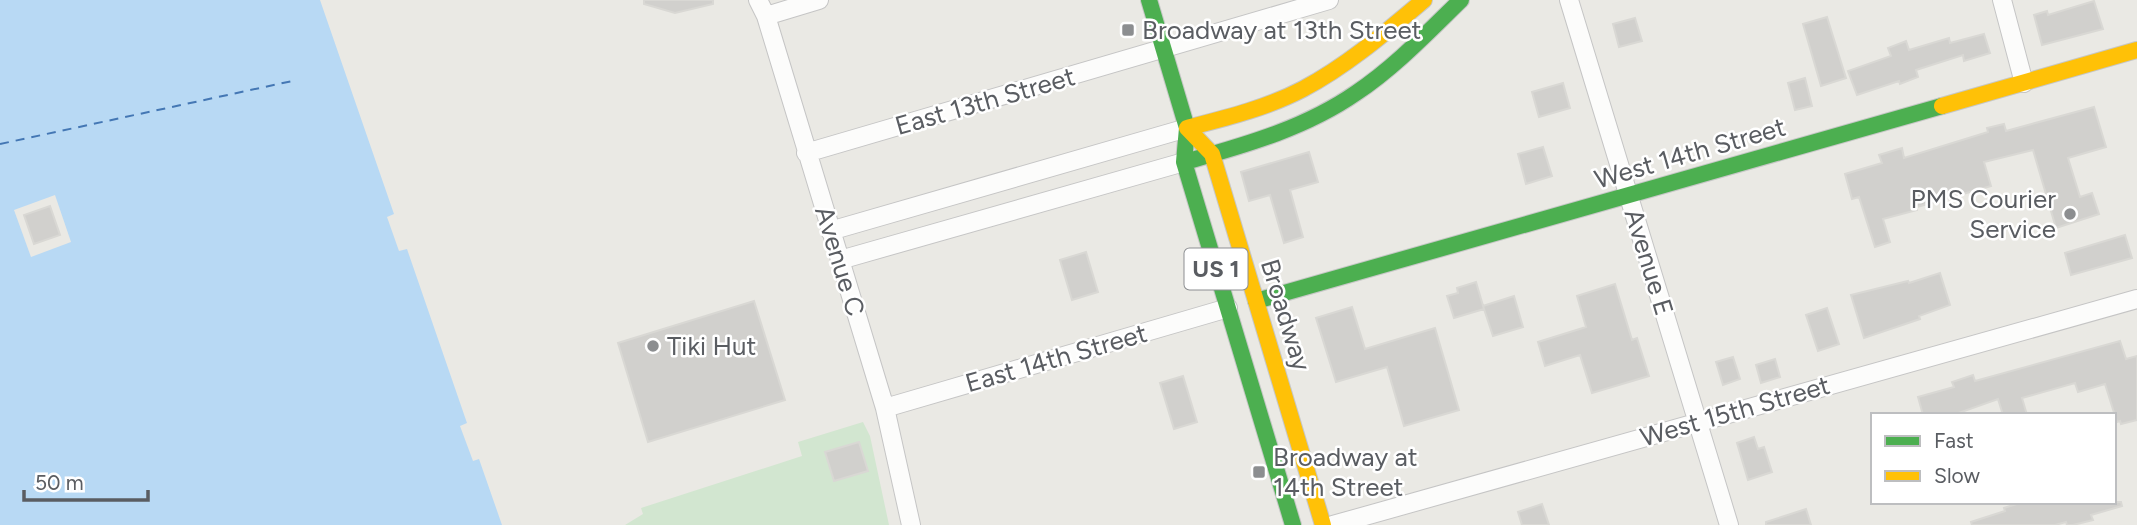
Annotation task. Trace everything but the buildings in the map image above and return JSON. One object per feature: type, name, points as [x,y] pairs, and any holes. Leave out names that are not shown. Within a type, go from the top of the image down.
[{"type":"street","points":[[762,8],[819,0]]},
{"type":"street","name":"Broadway","points":[[1149,0],[1187,128],[1184,162],[1293,525]]},
{"type":"street","name":"East 13th Street","points":[[806,153],[1329,0]]},
{"type":"street","points":[[831,231],[1265,105],[1317,81],[1424,0]]},
{"type":"street","points":[[840,260],[1276,134],[1321,114],[1354,95],[1399,59],[1461,0]]},
{"type":"street","name":"Avenue E","points":[[1569,0],[1729,525]]},
{"type":"street","points":[[2002,0],[2024,83]]},
{"type":"street","name":"Avenue C","points":[[762,8],[885,408],[911,525]]},
{"type":"street","name":"West 14th Street","points":[[1256,301],[1629,197],[2137,50]]},
{"type":"street","name":"Broadway","points":[[1187,128],[1212,154],[1323,525]]},
{"type":"street","name":"West 15th Street","points":[[1333,525],[2137,299]]},
{"type":"street","name":"East 14th Street","points":[[885,408],[1228,308]]},
{"type":"green space","points":[[863,422],[870,436],[889,525],[625,525],[643,514],[641,508],[802,456],[798,442]]},
{"type":"water","points":[[0,0],[320,0],[394,214],[387,217],[399,251],[407,249],[467,423],[460,426],[473,461],[479,459],[502,525],[0,525]]},
{"type":"pier","points":[[55,195],[71,242],[31,257],[14,210]]},
{"type":"ferry route","points":[[0,144],[297,80]]},
{"type":"traffic: fast","points":[[1149,0],[1187,128],[1184,162],[1293,525]]},
{"type":"traffic: fast","points":[[1192,160],[1277,133],[1337,105],[1384,72],[1461,0]]},
{"type":"traffic: fast","points":[[1256,301],[1942,106]]},
{"type":"traffic: slow","points":[[1187,128],[1261,107],[1320,80],[1381,36],[1424,0]]},
{"type":"traffic: slow","points":[[1942,106],[2137,50]]},
{"type":"traffic: slow","points":[[1187,128],[1212,154],[1323,525]]},
{"type":"place","name":"Broadway at 13th Street","points":[[1128,30]]},
{"type":"place","name":"PMS Courier Service","points":[[2070,214]]},
{"type":"place","name":"Tiki Hut","points":[[653,346]]},
{"type":"place","name":"Broadway at 14th Street","points":[[1259,472]]}]
